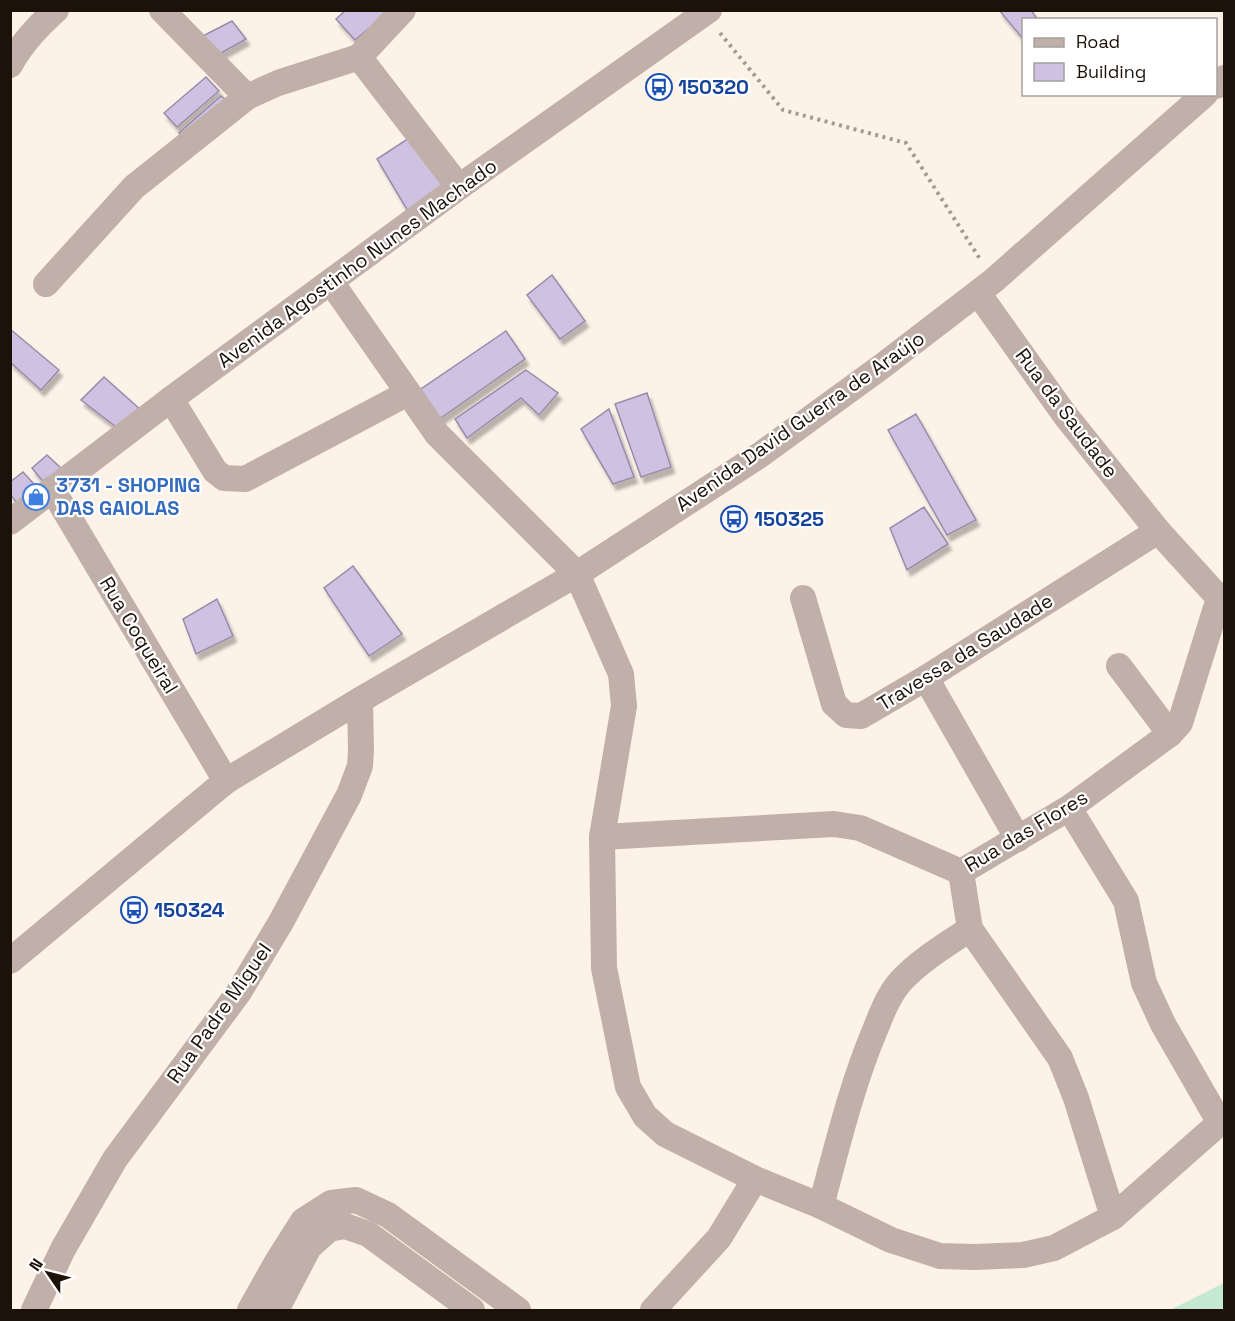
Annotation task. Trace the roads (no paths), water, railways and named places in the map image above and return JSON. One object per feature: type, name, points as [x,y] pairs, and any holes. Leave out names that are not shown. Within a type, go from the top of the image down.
[{"type":"street","points":[[10,65],[17,52],[56,10]]},
{"type":"street","points":[[162,10],[247,97]]},
{"type":"street","points":[[46,284],[134,187],[247,97],[278,83],[358,57],[403,10]]},
{"type":"street","name":"Avenida Agostinho Nunes Machado","points":[[10,522],[171,399],[459,187],[706,12]]},
{"type":"street","points":[[358,57],[459,187]]},
{"type":"street","name":"Avenida David Guerra de Araújo","points":[[10,961],[226,781],[577,574],[760,455],[986,287],[1203,96]]},
{"type":"street","points":[[331,282],[437,434],[577,574],[621,674],[624,706],[602,837],[604,968],[628,1087],[645,1116],[665,1134],[754,1179],[821,1206],[891,1240],[940,1256],[1023,1255],[1054,1248],[1113,1217],[1222,1121],[1163,1024],[1144,983],[1126,901],[1069,808]]},
{"type":"street","name":"Rua da Saudade","points":[[986,287],[1065,415],[1158,531]]},
{"type":"street","points":[[171,399],[214,471],[224,478],[245,479],[408,393]]},
{"type":"street","name":"Rua Coqueiral","points":[[52,489],[226,781]]},
{"type":"street","name":"Rua das Flores","points":[[602,837],[834,824],[860,828],[961,872],[1069,808],[1170,734],[1180,723],[1222,598],[1158,531]]},
{"type":"street","name":"Travessa da Saudade","points":[[803,598],[834,704],[846,715],[861,716],[926,678],[1158,531]]},
{"type":"street","points":[[1119,666],[1170,734]]},
{"type":"street","points":[[926,678],[1018,839]]},
{"type":"street","name":"Rua Padre Miguel","points":[[34,1311],[63,1249],[115,1159],[239,992],[287,911],[349,795],[360,766],[360,700]]},
{"type":"street","points":[[961,872],[970,929],[1060,1058],[1076,1098],[1113,1217]]},
{"type":"street","points":[[821,1206],[843,1123],[863,1061],[888,999],[901,981],[942,947],[970,929]]},
{"type":"street","points":[[653,1311],[719,1238],[754,1179]]},
{"type":"street","points":[[250,1311],[303,1221],[331,1203],[356,1200],[388,1215],[518,1311]]},
{"type":"street","points":[[276,1311],[309,1247],[329,1229],[345,1226],[368,1234],[472,1311]]},
{"type":"place","name":"150320","points":[[659,87]]},
{"type":"place","name":"3731 - SHOPING DAS GAIOLAS","points":[[36,497]]},
{"type":"place","name":"150325","points":[[734,519]]},
{"type":"place","name":"150324","points":[[134,910]]}]
